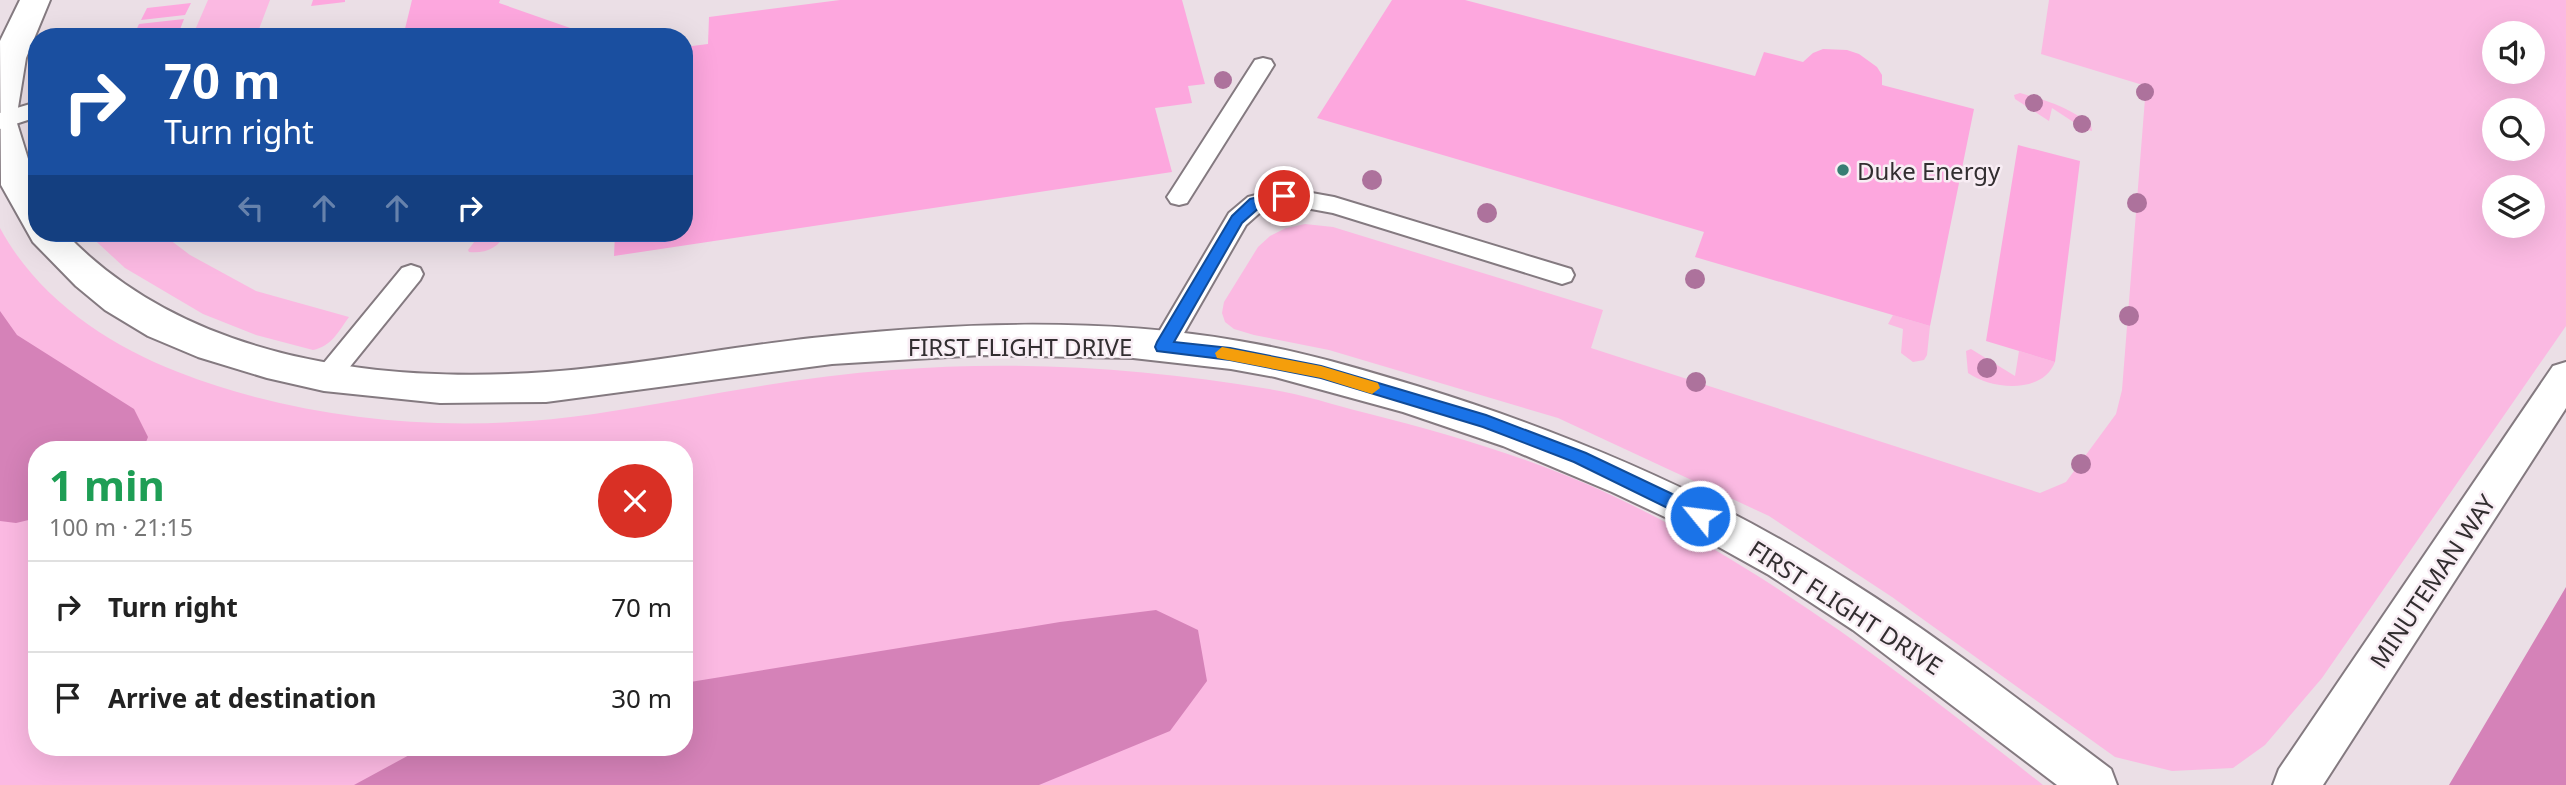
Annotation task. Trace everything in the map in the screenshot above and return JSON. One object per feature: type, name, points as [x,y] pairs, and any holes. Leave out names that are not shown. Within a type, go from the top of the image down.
[{"type":"street","points":[[28,204],[18,185],[0,121],[3,82],[15,38],[35,0]]},
{"type":"street","name":"FIRST FLIGHT DRIVE","points":[[52,242],[69,262],[122,303],[176,332],[248,359],[327,377],[405,386],[528,388],[620,379],[830,351],[950,342],[1036,341],[1163,347],[1230,354],[1321,372],[1486,422],[1580,458],[1663,495],[1834,594],[1927,657],[2094,785]]},
{"type":"street","name":"MINUTEMAN WAY","points":[[2296,785],[2566,377]]},
{"type":"lane","points":[[1179,197],[1263,65]]},
{"type":"lane","points":[[0,121],[28,112]]},
{"type":"lane","points":[[1163,347],[1237,219],[1255,203],[1284,196],[1335,205],[1562,275]]},
{"type":"lane","points":[[327,377],[411,274]]},
{"type":"shaded area","points":[[208,0],[270,0],[259,28],[196,28]]},
{"type":"shaded area","points":[[2049,0],[2566,0],[2566,326],[2322,678],[2265,745],[2233,768],[2172,771],[2115,757],[1892,597],[1769,516],[1558,418],[1329,350],[1234,329],[1225,322],[1222,313],[1224,302],[1258,247],[1270,236],[1286,228],[1305,224],[1333,227],[1603,310],[1591,348],[2040,493],[2066,482],[2116,414],[2122,390],[2146,86],[2041,54]]},
{"type":"shaded area","points":[[2020,93],[2066,109],[2091,125],[2092,131],[2084,129],[2052,108],[2049,121],[2015,99],[2014,95]]},
{"type":"shaded area","points":[[0,228],[33,276],[54,297],[100,332],[125,347],[151,361],[228,389],[278,403],[330,413],[436,423],[542,420],[855,373],[939,367],[1034,366],[1128,371],[1269,389],[1423,428],[1479,444],[1589,485],[1710,547],[1825,620],[1881,660],[2043,785],[0,785]]},
{"type":"shaded area","points":[[97,242],[173,242],[190,255],[256,291],[349,317],[330,342],[313,350],[256,335],[203,314],[125,268]]},
{"type":"shaded area","points":[[474,242],[500,242],[491,249],[480,252],[468,250]]},
{"type":"shaded area","points":[[0,311],[17,335],[134,409],[148,437],[146,441],[28,441],[28,520],[16,523],[0,521]]},
{"type":"shaded area","points":[[1893,315],[1930,326],[1924,360],[1913,362],[1901,353],[1903,329],[1888,324]]},
{"type":"shaded area","points":[[1971,349],[2015,376],[2019,351],[2055,362],[2040,380],[2029,384],[2016,386],[1990,383],[1968,373],[1966,351]]},
{"type":"shaded area","points":[[2566,587],[2566,785],[2449,785]]},
{"type":"shaded area","points":[[1156,610],[1198,630],[1207,681],[1170,731],[1039,785],[354,785],[407,756],[693,756],[693,682],[1060,622]]},
{"type":"building","points":[[313,0],[345,0],[345,2],[311,6]]},
{"type":"building","points":[[412,0],[500,0],[499,3],[570,28],[405,28]]},
{"type":"building","points":[[840,0],[1182,0],[1205,84],[1188,86],[1192,103],[1155,108],[1172,172],[614,256],[615,242],[693,242],[693,46],[708,44],[709,17]]},
{"type":"building","points":[[1392,0],[1465,0],[1755,76],[1764,52],[1803,62],[1823,49],[1847,50],[1859,54],[1877,67],[1882,75],[1882,85],[1974,109],[1930,326],[1695,257],[1704,232],[1317,118]]},
{"type":"building","points":[[191,3],[185,15],[141,20],[147,8]]},
{"type":"building","points":[[184,19],[181,28],[137,28],[139,24]]},
{"type":"building","points":[[2018,145],[2080,161],[2055,362],[1986,341]]},
{"type":"slow traffic","points":[[1222,353],[1321,372],[1372,388]]},
{"type":"place","name":"Duke Energy","points":[[1843,170]]},
{"type":"route","points":[[1284,196],[1255,203],[1237,219],[1163,347],[1230,354],[1321,372],[1486,422],[1580,458],[1663,495],[1700,516]]}]
